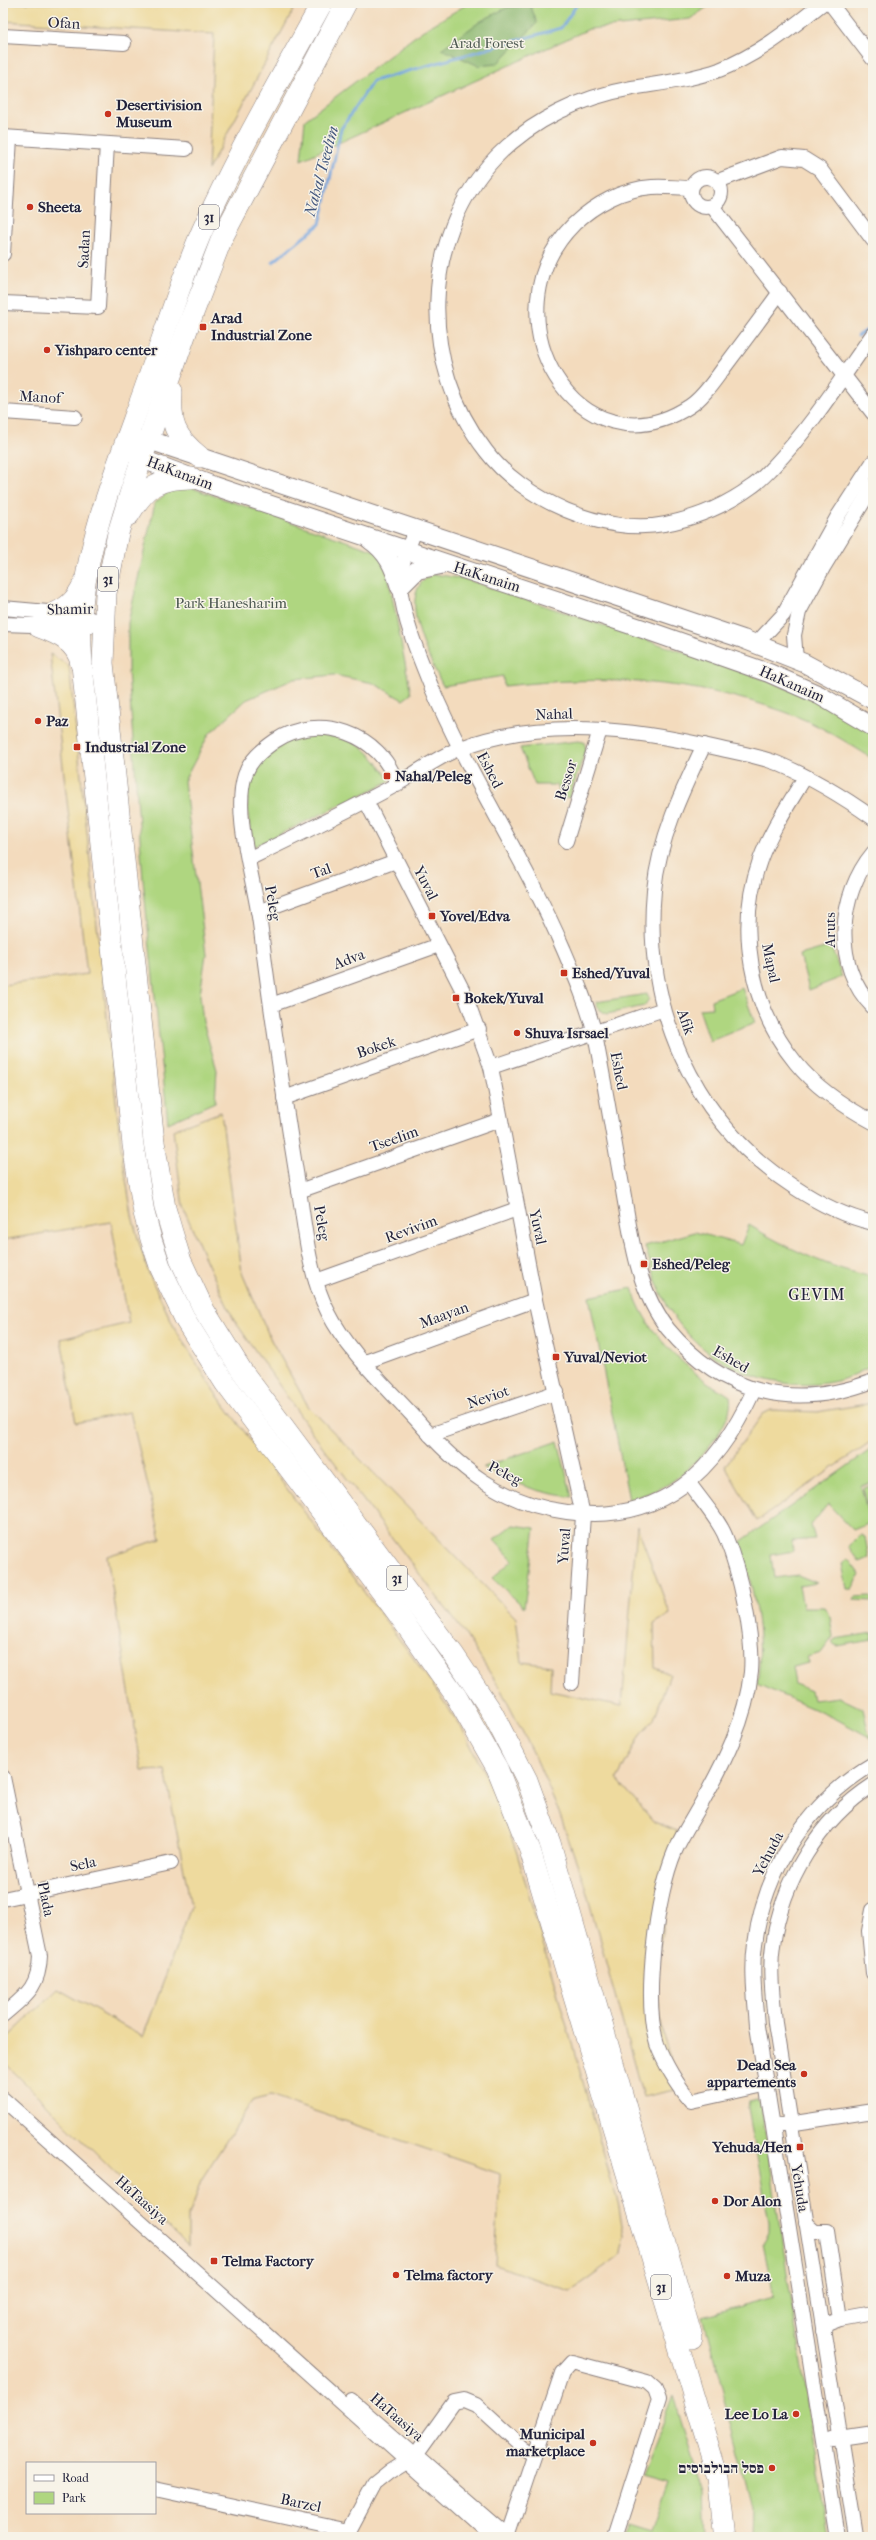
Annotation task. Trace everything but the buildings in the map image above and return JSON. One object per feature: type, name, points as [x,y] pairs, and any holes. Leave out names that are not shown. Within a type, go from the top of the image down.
[{"type":"highway","name":"31","points":[[322,3],[203,229],[172,307],[124,443],[98,528],[87,575],[81,622],[83,677],[133,1145],[144,1213],[161,1269],[186,1321],[225,1383],[437,1667],[474,1723],[507,1789],[530,1850],[718,2478],[725,2537]]},
{"type":"highway","name":"31","points":[[346,3],[222,238],[174,368],[118,533],[106,593],[103,663],[154,1142],[165,1208],[181,1262],[204,1310],[242,1371],[454,1655],[492,1712],[527,1780],[550,1843],[731,2477],[736,2537]]},
{"type":"highway","points":[[174,368],[171,414],[174,426],[184,444],[200,457]]},
{"type":"highway","points":[[118,533],[138,500],[154,484],[172,478],[192,478]]},
{"type":"highway","points":[[55,613],[67,608],[76,598],[87,575]]},
{"type":"highway","points":[[40,627],[62,635],[79,654],[83,677]]},
{"type":"main road","name":"HaKanaim","points":[[124,443],[149,440],[756,644],[830,675],[873,700]]},
{"type":"main road","name":"HaKanaim","points":[[124,443],[142,460],[192,478],[769,673],[819,695],[873,727]]},
{"type":"main road","points":[[362,535],[386,555],[400,587],[416,570],[446,563]]},
{"type":"street","points":[[823,3],[769,45],[730,65],[686,79],[629,89],[580,102],[535,125],[496,157],[466,197],[445,244],[436,295],[442,357],[458,407],[486,452],[523,488],[566,512],[613,525],[662,525],[709,512],[754,486],[793,446],[873,334]]},
{"type":"street","points":[[830,3],[873,59]]},
{"type":"street","name":"Ofan","points":[[3,36],[124,43]]},
{"type":"street","points":[[3,254],[6,138],[186,149]]},
{"type":"street","name":"Sadan","points":[[3,303],[98,308],[107,144]]},
{"type":"street","points":[[718,181],[782,157],[804,159],[820,169],[873,240]]},
{"type":"street","points":[[712,206],[722,195],[718,181],[712,177],[703,176],[696,180],[691,188],[692,197],[697,204],[712,206],[873,413]]},
{"type":"street","points":[[691,188],[651,187],[617,195],[586,212],[562,236],[545,265],[537,298],[538,334],[550,370],[562,388],[579,403],[599,415],[622,422],[645,424],[669,418],[692,405],[713,382],[780,292]]},
{"type":"street","name":"Manof","points":[[3,412],[75,416]]},
{"type":"street","points":[[756,644],[783,615],[830,528],[873,462]]},
{"type":"street","points":[[796,660],[794,634],[799,612],[824,566],[873,486]]},
{"type":"street","name":"Eshed","points":[[415,530],[408,551],[400,587],[410,630],[459,748],[563,948],[594,1032],[637,1261],[656,1311],[669,1330],[699,1360],[729,1380],[754,1390],[771,1394],[809,1396],[830,1394],[873,1381]]},
{"type":"street","name":"Shamir","points":[[3,608],[55,613],[81,622],[105,625]]},
{"type":"street","name":"Shamir","points":[[3,624],[40,627],[81,622]]},
{"type":"street","name":"Peleg","points":[[397,785],[393,773],[370,744],[357,736],[335,729],[314,727],[297,730],[281,737],[264,748],[250,764],[244,777],[241,802],[248,859],[258,912],[284,1098],[299,1191],[316,1281],[328,1311],[342,1334],[365,1362],[456,1462],[493,1488],[552,1510],[584,1515],[626,1511],[646,1505],[689,1484],[722,1448],[754,1390]]},
{"type":"street","name":"Nahal","points":[[248,859],[397,785],[459,748],[493,738],[527,732],[600,730],[631,732],[704,745],[779,764],[805,777],[873,818]]},
{"type":"street","name":"Bessor","points":[[566,841],[600,730]]},
{"type":"street","name":"Afik","points":[[704,745],[679,798],[668,829],[654,890],[653,932],[657,975],[664,1009],[684,1064],[696,1087],[737,1142],[784,1181],[807,1196],[833,1210],[873,1223]]},
{"type":"street","name":"Mapal","points":[[805,777],[774,829],[760,859],[753,884],[748,939],[753,976],[780,1041],[796,1064],[817,1084],[845,1106],[873,1122]]},
{"type":"street","name":"Yuval","points":[[366,801],[439,945],[479,1029],[491,1067],[535,1300],[584,1515],[572,1683]]},
{"type":"street","name":"Aruts","points":[[873,853],[858,874],[849,897],[845,917],[844,937],[848,962],[856,982],[873,1007]]},
{"type":"street","name":"Tal","points":[[258,912],[396,861]]},
{"type":"street","name":"Adva","points":[[271,1006],[439,945]]},
{"type":"street","points":[[491,1067],[664,1009]]},
{"type":"street","name":"Bokek","points":[[284,1098],[479,1029]]},
{"type":"street","name":"Tseelim","points":[[299,1191],[500,1120]]},
{"type":"street","name":"Revivim","points":[[316,1281],[517,1209]]},
{"type":"street","name":"Maayan","points":[[365,1362],[535,1300]]},
{"type":"street","name":"Neviot","points":[[430,1435],[557,1392]]},
{"type":"street","points":[[689,1484],[726,1537],[747,1616],[751,1670],[740,1723],[723,1763],[675,1851],[661,1902],[654,1946],[651,2011],[657,2044],[691,2101],[768,2084]]},
{"type":"street","name":"Yehuda","points":[[838,2537],[773,2126],[768,2084],[757,2026],[754,1984],[755,1944],[763,1906],[781,1862],[812,1815],[841,1786],[873,1764]]},
{"type":"street","name":"Plada","points":[[3,1777],[40,1956],[40,1970],[38,1979],[24,1997],[3,2015]]},
{"type":"street","name":"Yehuda","points":[[856,2537],[775,2023],[772,1984],[773,1946],[776,1929],[792,1882],[815,1842],[837,1814],[873,1785]]},
{"type":"street","name":"Sela","points":[[3,1899],[171,1862]]},
{"type":"street","points":[[873,1910],[869,1931],[873,1973]]},
{"type":"street","name":"HaTaasiya","points":[[3,2098],[259,2327],[411,2459],[508,2537]]},
{"type":"street","points":[[773,2126],[873,2111]]},
{"type":"street","points":[[806,2223],[815,2230],[827,2231],[840,2319]]},
{"type":"street","points":[[823,2332],[827,2324],[840,2319],[873,2313]]},
{"type":"street","points":[[508,2537],[562,2373],[572,2362],[648,2382],[655,2389],[659,2400],[615,2537]]},
{"type":"street","points":[[411,2459],[446,2410],[454,2402],[464,2400],[476,2405],[522,2447],[534,2455]]},
{"type":"street","points":[[822,2441],[873,2433]]},
{"type":"street","name":"HaTaasiya","points":[[411,2459],[492,2537]]},
{"type":"street","name":"Barzel","points":[[156,2489],[349,2531],[374,2484],[388,2472],[411,2459]]},
{"type":"green space","points":[[469,3],[713,3],[690,19],[589,29],[301,160],[305,120],[422,31]]},
{"type":"green space","name":"Arad Forest","points":[[530,4],[537,23],[497,64],[479,66],[441,49],[481,21],[508,7]]},
{"type":"green space","name":"Park Hanesharim","points":[[189,487],[384,554],[411,694],[403,700],[373,683],[334,675],[294,679],[246,700],[209,734],[184,781],[206,954],[200,995],[203,1022],[217,1070],[215,1102],[168,1123],[143,880],[128,671],[128,623],[155,503],[170,490]]},
{"type":"green space","points":[[434,574],[465,579],[766,680],[820,702],[873,733],[873,759],[830,733],[797,716],[716,692],[681,686],[646,682],[576,681],[504,686],[503,676],[443,686],[420,635],[416,620],[416,594],[421,583]]},
{"type":"green space","points":[[298,735],[329,736],[342,738],[352,742],[371,756],[390,781],[253,847],[247,796],[252,772],[259,761],[268,752]]},
{"type":"green space","points":[[578,741],[584,742],[586,749],[569,798],[561,797],[557,785],[535,785],[520,748]]},
{"type":"green space","points":[[831,946],[842,977],[809,990],[800,955]]},
{"type":"green space","points":[[742,988],[755,1023],[710,1041],[699,1009],[712,1008],[711,1000]]},
{"type":"green space","points":[[647,994],[649,999],[644,1006],[607,1014],[599,1010],[596,1002]]},
{"type":"green space","points":[[749,1225],[778,1242],[824,1263],[873,1277],[873,1365],[837,1381],[815,1384],[794,1384],[772,1381],[731,1367],[696,1342],[681,1326],[668,1308],[663,1298],[645,1246],[695,1232],[741,1245]]},
{"type":"green space","points":[[632,1288],[637,1302],[652,1329],[683,1362],[710,1384],[730,1396],[730,1407],[727,1418],[712,1442],[703,1454],[683,1473],[653,1492],[629,1500],[589,1297]]},
{"type":"green space","points":[[558,1441],[572,1497],[537,1490],[504,1478],[483,1467]]},
{"type":"green space","points":[[873,1448],[873,1483],[861,1486],[870,1523],[853,1530],[828,1504],[811,1525],[815,1539],[792,1541],[793,1551],[771,1555],[774,1578],[798,1575],[817,1583],[799,1586],[803,1607],[824,1607],[830,1617],[833,1637],[821,1653],[807,1657],[809,1663],[792,1667],[795,1684],[811,1691],[813,1700],[839,1697],[863,1709],[869,1735],[873,1735],[873,1739],[838,1720],[757,1684],[760,1648],[759,1630],[753,1595],[740,1542]]},
{"type":"green space","points":[[873,1486],[873,1516],[870,1516],[863,1488]]},
{"type":"green space","points":[[513,1525],[535,1528],[524,1607],[492,1578],[513,1560],[494,1540]]},
{"type":"green space","points":[[861,1535],[865,1537],[869,1558],[860,1562],[848,1546]]},
{"type":"green space","points":[[848,1559],[860,1575],[852,1589],[847,1589],[842,1564]]},
{"type":"green space","points":[[870,1596],[873,1598],[873,1601],[853,1600],[854,1597]]},
{"type":"green space","points":[[873,1633],[873,1640],[837,1646],[832,1643],[835,1639]]},
{"type":"green space","points":[[757,2099],[761,2105],[828,2537],[752,2537],[753,2508],[703,2316],[774,2297],[763,2244],[769,2231],[769,2222],[748,2109],[749,2101]]},
{"type":"green space","points":[[673,2396],[704,2494],[706,2537],[622,2537],[627,2523],[650,2530],[667,2482],[642,2475]]},
{"type":"sand","points":[[3,3],[297,3],[208,170],[214,34],[3,21]]},
{"type":"sand","points":[[50,654],[69,666],[121,1147],[132,1216],[149,1274],[174,1327],[214,1391],[426,1675],[463,1730],[495,1794],[517,1853],[619,2207],[624,2237],[619,2256],[570,2291],[495,2265],[500,2174],[270,2096],[252,2101],[201,2180],[188,2215],[188,2246],[3,2061],[3,2042],[58,1989],[143,2037],[191,1907],[165,1770],[142,1771],[107,1556],[161,1539],[130,1412],[76,1423],[61,1339],[129,1323],[111,1222],[3,1240],[3,985],[87,974]]},
{"type":"sand","points":[[221,1112],[242,1273],[271,1340],[308,1406],[516,1618],[522,1662],[551,1666],[550,1691],[622,1706],[637,1526],[670,1614],[654,1624],[655,1668],[670,1674],[654,1719],[641,1733],[617,1779],[654,1822],[677,1831],[655,1977],[663,2035],[680,2089],[643,2097],[584,1883],[557,1807],[535,1756],[501,1690],[463,1631],[313,1434],[234,1320],[183,1207],[173,1130]]},
{"type":"sand","points":[[873,1403],[873,1440],[757,1521],[725,1466],[763,1414],[771,1410],[817,1412]]},
{"type":"waterway","name":"Nahal Tseelim","points":[[273,262],[320,224],[341,129],[373,81],[561,28],[578,3]]},
{"type":"waterway","points":[[858,336],[873,326]]},
{"type":"place","name":"Desertivision Museum","points":[[108,114]]},
{"type":"place","name":"Sheeta","points":[[30,207]]},
{"type":"place","name":"Arad Industrial Zone","points":[[203,327]]},
{"type":"place","name":"Yishparo center","points":[[47,350]]},
{"type":"place","name":"Paz","points":[[38,721]]},
{"type":"place","name":"Industrial Zone","points":[[77,747]]},
{"type":"place","name":"Nahal/Peleg","points":[[387,776]]},
{"type":"place","name":"Yovel/Edva","points":[[432,916]]},
{"type":"place","name":"Eshed/Yuval","points":[[564,973]]},
{"type":"place","name":"Bokek/Yuval","points":[[456,998]]},
{"type":"place","name":"Shuva Isrsael","points":[[517,1033]]},
{"type":"place","name":"Eshed/Peleg","points":[[644,1264]]},
{"type":"place","name":"Yuval/Neviot","points":[[556,1357]]},
{"type":"place","name":"Dead Sea appartements","points":[[804,2074]]},
{"type":"place","name":"Yehuda/Hen","points":[[800,2147]]},
{"type":"place","name":"Dor Alon","points":[[715,2201]]},
{"type":"place","name":"Telma Factory","points":[[214,2261]]},
{"type":"place","name":"Telma factory","points":[[396,2275]]},
{"type":"place","name":"Muza","points":[[727,2276]]},
{"type":"place","name":"Lee Lo La","points":[[796,2414]]},
{"type":"place","name":"Municipal marketplace","points":[[593,2443]]},
{"type":"place","name":"פסל הבולבוסים","points":[[772,2468]]},
{"type":"district","name":"GEVIM","points":[[817,1294]]}]
